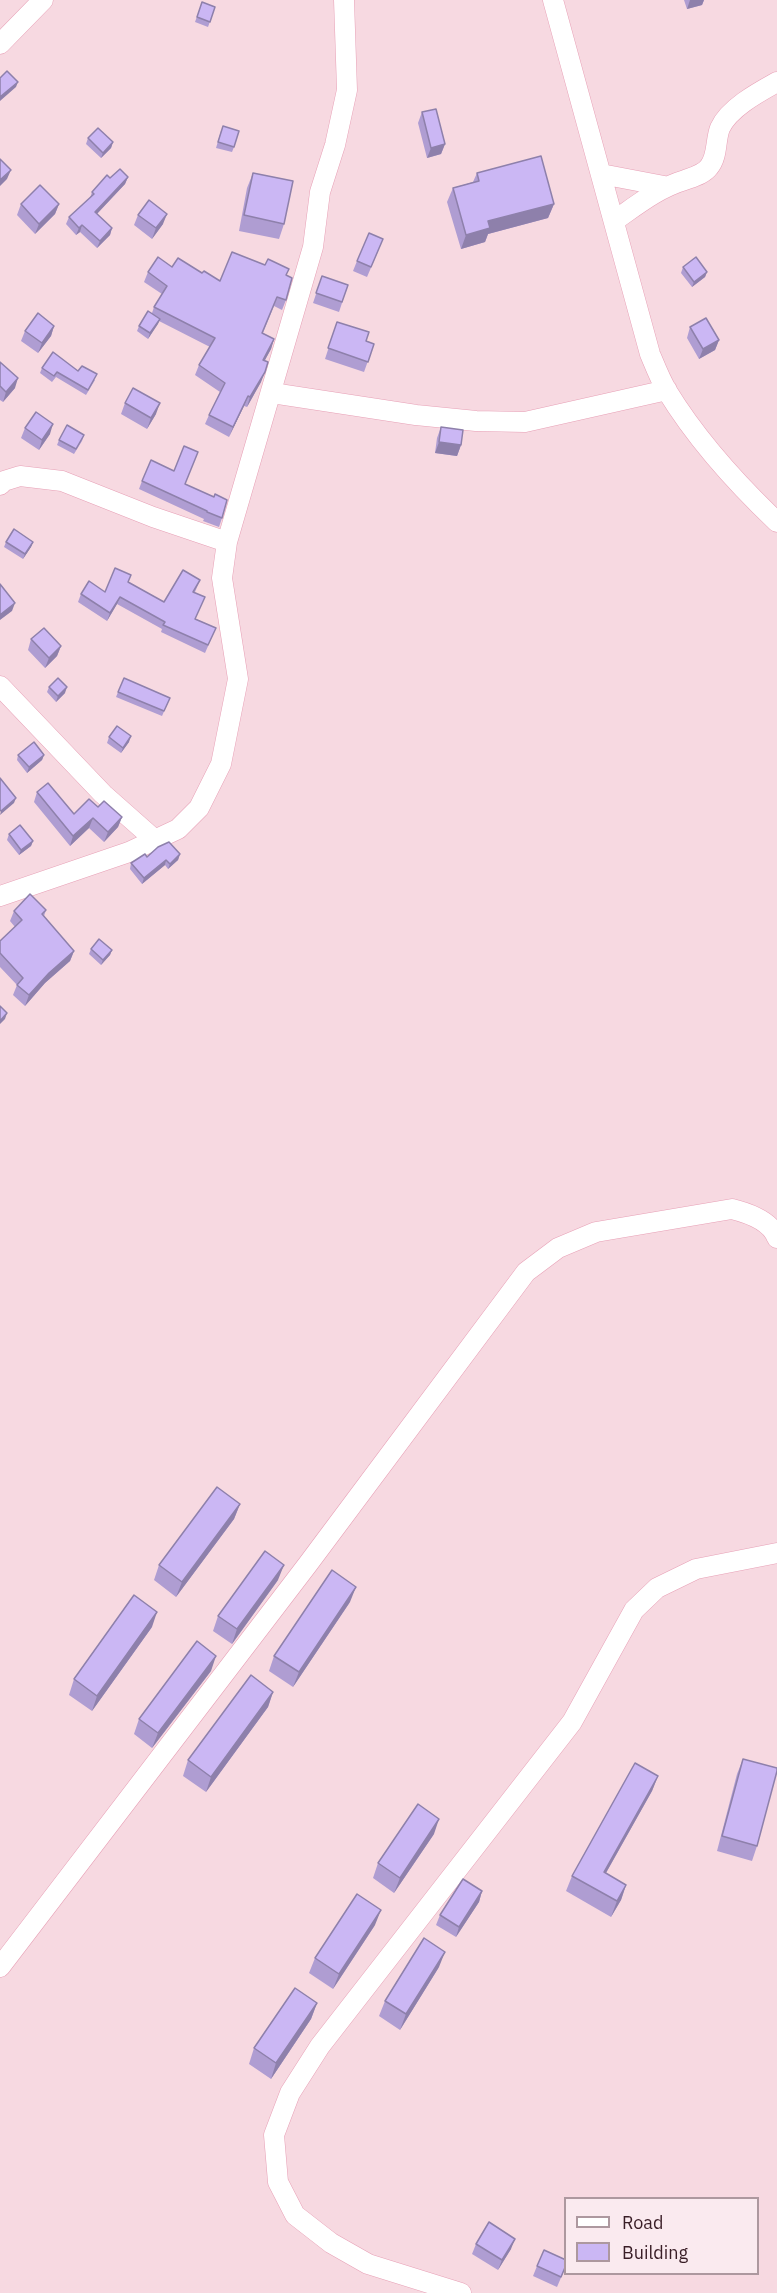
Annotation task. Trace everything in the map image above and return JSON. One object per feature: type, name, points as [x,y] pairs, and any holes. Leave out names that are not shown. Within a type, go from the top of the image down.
[{"type":"street","points":[[0,44],[43,0]]},
{"type":"street","points":[[0,896],[129,852],[178,829],[199,808],[220,764],[238,679],[222,578],[227,543],[313,247],[320,192],[335,145],[347,90],[344,0]]},
{"type":"street","points":[[553,0],[650,354],[667,390],[694,430],[736,481],[777,522]]},
{"type":"street","points":[[614,221],[664,186],[695,177],[708,169],[715,157],[721,127],[728,117],[749,98],[777,82]]},
{"type":"street","points":[[601,174],[664,186]]},
{"type":"street","points":[[272,393],[416,415],[476,421],[525,422],[667,390]]},
{"type":"street","points":[[1,481],[20,476],[62,481],[227,543]]},
{"type":"street","points":[[0,686],[102,794],[154,840]]},
{"type":"street","points":[[0,1967],[308,1564],[526,1272],[558,1248],[596,1232],[732,1209],[753,1214],[775,1233],[777,1238]]},
{"type":"street","points":[[461,2293],[368,2264],[331,2243],[295,2215],[278,2182],[274,2135],[290,2093],[320,2046],[572,1722],[634,1610],[657,1588],[696,1569],[777,1553]]},
{"type":"building","points":[[202,2],[215,7],[210,22],[197,17]]},
{"type":"building","points":[[7,71],[18,82],[0,97],[0,78]]},
{"type":"building","points":[[436,109],[445,144],[431,148],[422,112]]},
{"type":"building","points":[[223,126],[239,131],[234,147],[218,142]]},
{"type":"building","points":[[98,128],[113,142],[103,153],[88,138]]},
{"type":"building","points":[[541,156],[554,204],[488,221],[490,228],[466,235],[453,188],[479,181],[477,173]]},
{"type":"building","points":[[0,159],[11,170],[0,180]]},
{"type":"building","points":[[120,169],[128,177],[95,212],[112,228],[100,241],[82,225],[79,228],[69,217],[94,194],[92,192],[107,175],[110,178]]},
{"type":"building","points":[[253,173],[293,181],[284,224],[244,215]]},
{"type":"building","points":[[40,185],[59,204],[39,224],[21,204]]},
{"type":"building","points":[[149,200],[167,214],[156,228],[138,215]]},
{"type":"building","points":[[369,233],[383,239],[371,267],[357,261]]},
{"type":"building","points":[[232,252],[265,265],[268,259],[289,269],[286,275],[292,278],[286,300],[277,297],[262,333],[274,339],[263,360],[268,362],[265,372],[250,397],[248,396],[233,427],[209,415],[225,383],[199,365],[215,338],[154,307],[167,286],[148,272],[158,257],[172,267],[178,258],[220,281]]},
{"type":"building","points":[[696,257],[707,272],[694,282],[683,267]]},
{"type":"building","points":[[322,276],[348,285],[342,302],[316,293]]},
{"type":"building","points":[[148,311],[160,319],[150,333],[139,326]]},
{"type":"building","points":[[38,313],[54,326],[42,343],[25,331]]},
{"type":"building","points":[[706,318],[719,340],[703,349],[690,327]]},
{"type":"building","points":[[337,322],[369,332],[366,341],[374,344],[368,362],[328,348]]},
{"type":"building","points":[[53,352],[78,371],[82,366],[97,374],[88,390],[57,372],[54,376],[42,368]]},
{"type":"building","points":[[0,362],[18,378],[6,392],[0,386]]},
{"type":"building","points":[[133,388],[160,403],[151,418],[125,403]]},
{"type":"building","points":[[36,412],[53,424],[42,440],[25,428]]},
{"type":"building","points":[[67,425],[84,435],[76,449],[59,440]]},
{"type":"building","points":[[441,427],[463,430],[461,445],[439,442]]},
{"type":"building","points":[[184,446],[198,452],[185,484],[214,497],[215,494],[227,500],[222,518],[142,481],[151,460],[174,471]]},
{"type":"building","points":[[14,529],[33,542],[25,554],[6,542]]},
{"type":"building","points":[[115,568],[131,575],[128,582],[164,602],[183,570],[200,580],[193,592],[205,597],[195,619],[216,628],[208,645],[163,625],[165,622],[120,597],[110,613],[81,594],[89,581],[105,592]]},
{"type":"building","points":[[0,584],[15,603],[0,615]]},
{"type":"building","points":[[44,628],[61,646],[49,658],[31,639]]},
{"type":"building","points":[[58,678],[67,687],[58,696],[49,687]]},
{"type":"building","points":[[124,678],[170,698],[164,711],[118,692]]},
{"type":"building","points":[[117,726],[131,736],[123,748],[109,737]]},
{"type":"building","points":[[34,742],[44,755],[29,767],[18,755]]},
{"type":"building","points":[[0,778],[16,798],[1,811],[0,810]]},
{"type":"building","points":[[48,783],[74,814],[89,799],[98,807],[104,801],[122,817],[108,832],[93,818],[73,836],[37,792]]},
{"type":"building","points":[[20,825],[33,841],[21,850],[9,834]]},
{"type":"building","points":[[169,842],[180,854],[170,864],[166,860],[144,878],[131,863],[145,854],[147,857],[158,847]]},
{"type":"building","points":[[30,894],[46,910],[42,914],[74,951],[29,995],[17,985],[23,978],[0,953],[0,941],[22,920],[14,911]]},
{"type":"building","points":[[99,939],[112,950],[103,960],[91,949]]},
{"type":"building","points":[[0,1006],[7,1013],[0,1021]]},
{"type":"building","points":[[217,1487],[240,1504],[182,1582],[159,1565]]},
{"type":"building","points":[[265,1551],[284,1565],[237,1629],[218,1616]]},
{"type":"building","points":[[332,1570],[356,1587],[299,1672],[274,1656]]},
{"type":"building","points":[[134,1595],[157,1612],[97,1696],[74,1679]]},
{"type":"building","points":[[197,1641],[216,1656],[158,1733],[139,1719]]},
{"type":"building","points":[[251,1675],[273,1692],[211,1777],[188,1760]]},
{"type":"building","points":[[743,1759],[777,1768],[757,1846],[722,1836]]},
{"type":"building","points":[[635,1763],[658,1776],[604,1872],[626,1885],[617,1901],[572,1876]]},
{"type":"building","points":[[418,1804],[439,1819],[400,1878],[378,1863]]},
{"type":"building","points":[[463,1879],[482,1891],[459,1927],[440,1915]]},
{"type":"building","points":[[357,1894],[381,1910],[339,1974],[315,1958]]},
{"type":"building","points":[[424,1938],[445,1952],[406,2014],[385,2001]]},
{"type":"building","points":[[295,1988],[317,2003],[276,2063],[254,2048]]},
{"type":"building","points":[[489,2222],[515,2239],[502,2260],[476,2244]]},
{"type":"building","points":[[544,2250],[564,2259],[561,2277],[537,2266]]}]
